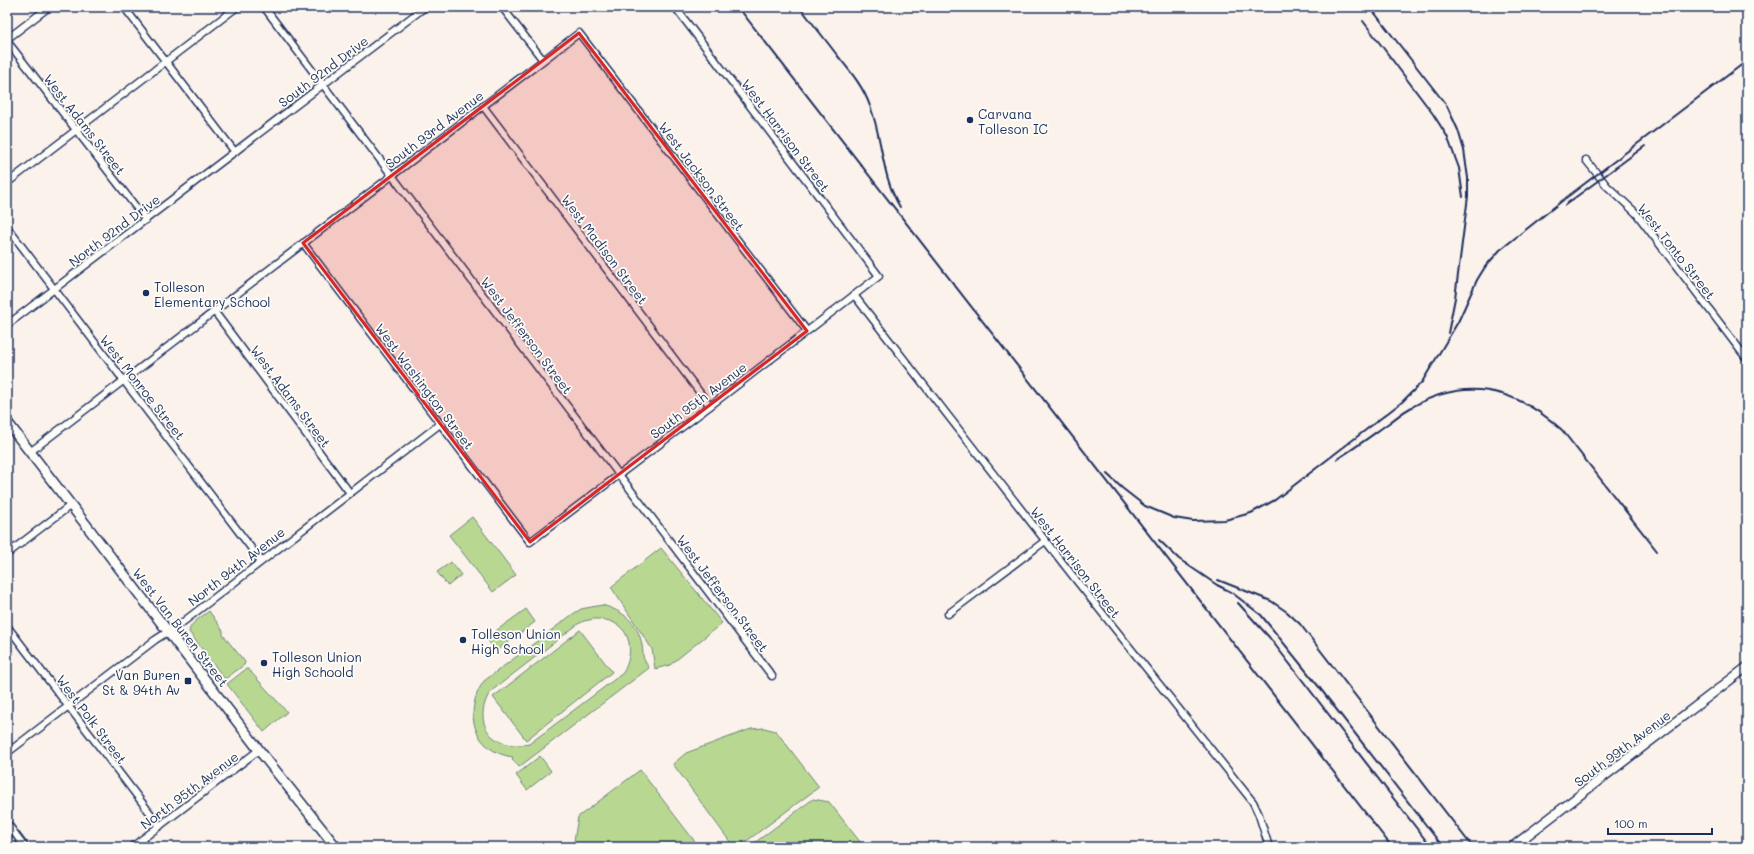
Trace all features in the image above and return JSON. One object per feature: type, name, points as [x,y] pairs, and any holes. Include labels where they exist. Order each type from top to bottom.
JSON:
[{"type":"main road","name":"West Van Buren Street","points":[[7,424],[259,750],[336,847]]},
{"type":"main road","name":"South 99th Avenue","points":[[1512,847],[1747,668]]},
{"type":"street","points":[[7,40],[49,7]]},
{"type":"street","points":[[124,7],[235,152]]},
{"type":"street","points":[[7,183],[237,7]]},
{"type":"street","name":"West Jefferson Street","points":[[264,7],[772,676]]},
{"type":"street","name":"South 92nd Drive","points":[[235,152],[425,7]]},
{"type":"street","points":[[502,7],[543,60]]},
{"type":"street","name":"West Harrison Street","points":[[675,7],[879,276]]},
{"type":"street","name":"South 93rd Avenue","points":[[30,452],[579,33]]},
{"type":"street","name":"West Jackson Street","points":[[579,33],[807,332]]},
{"type":"street","name":"West Adams Street","points":[[7,40],[146,220]]},
{"type":"street","name":"West Madison Street","points":[[483,106],[710,406]]},
{"type":"street","name":"North 92nd Drive","points":[[7,325],[235,152]]},
{"type":"street","name":"West Tonto Street","points":[[1586,160],[1606,186],[1636,213],[1747,359]]},
{"type":"street","name":"West Monroe Street","points":[[7,227],[261,561]]},
{"type":"street","name":"West Washington Street","points":[[303,243],[530,542]]},
{"type":"street","name":"South 95th Avenue","points":[[530,542],[879,276]]},
{"type":"street","name":"West Harrison Street","points":[[854,295],[1045,541],[1253,802],[1269,847]]},
{"type":"street","name":"West Adams Street","points":[[214,311],[350,493]]},
{"type":"street","name":"North 94th Avenue","points":[[7,753],[440,424]]},
{"type":"street","points":[[7,554],[71,505]]},
{"type":"street","points":[[948,614],[1045,541]]},
{"type":"street","name":"West Polk Street","points":[[7,626],[160,826]]},
{"type":"street","name":"North 95th Avenue","points":[[133,847],[259,750]]},
{"type":"street","points":[[7,823],[25,847]]},
{"type":"highlighted area","points":[[579,33],[807,331],[530,542],[303,243]]},
{"type":"green space","points":[[472,517],[516,575],[493,592],[449,535]]},
{"type":"green space","points":[[661,548],[722,623],[670,665],[655,669],[652,649],[611,587]]},
{"type":"green space","points":[[451,562],[461,575],[448,586],[437,572]]},
{"type":"green space","points":[[602,605],[610,607],[623,614],[637,630],[642,645],[644,659],[649,668],[519,767],[512,759],[513,757],[500,754],[489,747],[481,739],[476,729],[473,717],[477,693],[484,681],[581,609]],"holes":[[[596,619],[615,623],[622,628],[626,634],[630,649],[627,666],[623,673],[529,744],[516,745],[505,743],[496,739],[489,733],[484,724],[483,715],[485,704],[490,692],[578,624],[584,621]]]},
{"type":"green space","points":[[526,609],[535,622],[496,651],[486,638]]},
{"type":"green space","points":[[209,611],[223,631],[223,635],[245,662],[244,665],[225,679],[189,632],[192,625]]},
{"type":"green space","points":[[580,630],[612,672],[526,740],[493,697]]},
{"type":"green space","points":[[248,669],[287,712],[264,732],[227,684]]},
{"type":"green space","points":[[764,728],[776,731],[819,787],[740,846],[733,846],[673,764],[686,753],[751,729]]},
{"type":"green space","points":[[540,756],[551,771],[527,790],[516,775]]},
{"type":"green space","points":[[640,770],[699,847],[573,847],[578,817]]},
{"type":"green space","points":[[813,799],[829,802],[864,847],[749,847]]},
{"type":"railway","points":[[738,7],[1392,847]]},
{"type":"railway","points":[[800,7],[864,92],[878,131],[889,183],[900,207]]},
{"type":"railway","points":[[1370,7],[1447,106],[1458,130],[1464,150],[1468,178],[1468,196],[1455,298],[1448,333]]},
{"type":"railway","points":[[1363,21],[1433,114],[1447,136],[1459,168],[1463,197]]},
{"type":"railway","points":[[1107,474],[1145,506],[1174,518],[1193,521],[1225,520],[1251,513],[1275,500],[1402,402],[1422,382],[1458,322],[1477,280],[1485,267],[1500,250],[1567,197],[1744,63]]},
{"type":"railway","points":[[1565,205],[1645,146]]},
{"type":"railway","points":[[1337,459],[1406,410],[1432,397],[1452,392],[1472,390],[1491,392],[1509,397],[1527,405],[1545,416],[1562,430],[1657,551]]},
{"type":"railway","points":[[1159,540],[1179,559],[1217,585],[1231,592],[1261,615],[1443,847]]},
{"type":"railway","points":[[1218,580],[1271,601],[1287,612],[1300,624],[1471,845]]},
{"type":"railway","points":[[1238,603],[1269,637],[1431,847]]},
{"type":"place","name":"Carvana Tolleson IC","points":[[970,120]]},
{"type":"place","name":"Tolleson Elementary School","points":[[146,293]]},
{"type":"place","name":"Tolleson Union High School","points":[[463,640]]},
{"type":"place","name":"Tolleson Union High Schoold","points":[[264,663]]},
{"type":"place","name":"Van Buren St & 94th Av","points":[[188,681]]}]
